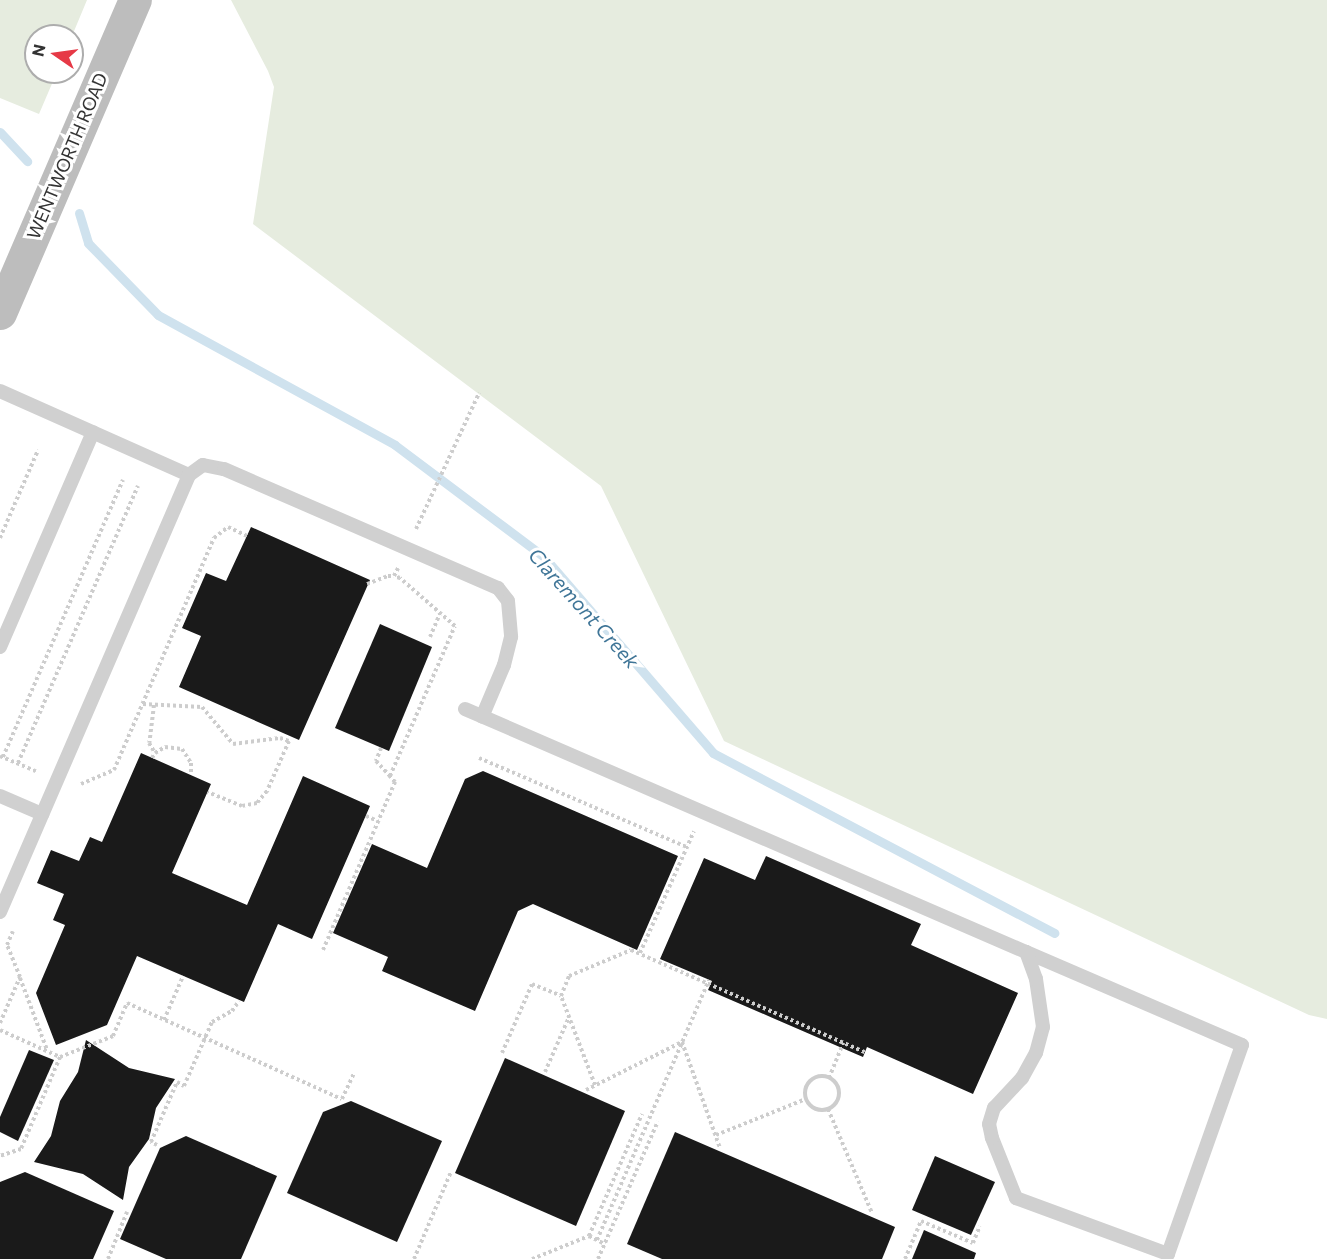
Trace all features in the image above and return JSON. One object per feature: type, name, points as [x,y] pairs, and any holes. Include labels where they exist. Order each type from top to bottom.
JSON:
[{"type":"street","name":"WENTWORTH ROAD","points":[[0,313],[135,0]]},
{"type":"lane","points":[[0,391],[189,475]]},
{"type":"lane","points":[[0,647],[93,432]]},
{"type":"lane","points":[[2,902],[189,475],[203,465],[224,469],[498,588],[508,601],[511,637],[504,665],[482,717]]},
{"type":"lane","points":[[465,710],[1242,1045],[1168,1254],[1016,1198],[992,1138],[990,1124],[994,1108],[1022,1078],[1036,1053],[1043,1026],[1036,979],[1026,952]]},
{"type":"lane","points":[[0,796],[42,814]]},
{"type":"path","points":[[420,519],[479,393]]},
{"type":"path","points":[[0,538],[38,450]]},
{"type":"path","points":[[38,772],[1,756],[123,480]]},
{"type":"path","points":[[18,764],[138,486]]},
{"type":"path","points":[[76,786],[114,770],[214,538],[228,527],[247,536]]},
{"type":"path","points":[[394,576],[401,561]]},
{"type":"path","points":[[368,584],[388,576],[400,578],[455,626],[390,776]]},
{"type":"path","points":[[430,637],[440,614]]},
{"type":"path","points":[[143,704],[202,707],[233,744],[280,738],[290,742],[267,791],[257,803],[242,806],[208,792]]},
{"type":"path","points":[[154,705],[149,743],[155,753]]},
{"type":"path","points":[[152,758],[155,753],[165,747],[182,749],[191,763],[191,775]]},
{"type":"path","points":[[323,950],[395,782],[376,761],[381,748]]},
{"type":"path","points":[[479,758],[687,847]]},
{"type":"path","points":[[366,816],[378,821]]},
{"type":"path","points":[[640,953],[695,829]]},
{"type":"path","points":[[16,924],[4,944],[20,977],[47,1051]]},
{"type":"path","points":[[595,1085],[561,996],[569,976],[632,950],[708,981],[865,1052]]},
{"type":"path","points":[[164,1020],[183,976]]},
{"type":"path","points":[[0,1023],[20,977]]},
{"type":"path","points":[[597,1240],[708,981]]},
{"type":"path","points":[[502,1053],[532,984],[561,996]]},
{"type":"path","points":[[157,1145],[151,1142],[177,1083],[184,1086],[212,1022],[232,1011],[239,1000]]},
{"type":"path","points":[[0,1030],[60,1056],[113,1036],[128,1003],[342,1099],[354,1073]]},
{"type":"path","points":[[545,1072],[569,1017]]},
{"type":"path","points":[[586,1090],[682,1042]]},
{"type":"path","points":[[682,1042],[720,1148]]},
{"type":"path","points":[[829,1078],[843,1043]]},
{"type":"path","points":[[0,1156],[21,1149],[60,1056]]},
{"type":"path","points":[[822,1076],[835,1083],[839,1093],[835,1104],[828,1109],[813,1108],[806,1099],[806,1088],[812,1079],[822,1076]]},
{"type":"path","points":[[716,1135],[806,1099]]},
{"type":"path","points":[[828,1109],[872,1213]]},
{"type":"path","points":[[532,1259],[589,1236],[642,1114]]},
{"type":"path","points":[[598,1259],[658,1121]]},
{"type":"path","points":[[414,1259],[451,1172]]},
{"type":"path","points":[[108,1259],[128,1212]]},
{"type":"path","points":[[904,1259],[921,1221],[973,1243],[980,1226]]},
{"type":"path","points":[[589,1236],[605,1244]]},
{"type":"shaded area","points":[[0,0],[87,0],[77,24],[24,24],[24,84],[52,84],[39,114],[0,98]]},
{"type":"shaded area","points":[[231,0],[1327,0],[1327,1019],[1309,1015],[724,741],[601,486],[253,224],[274,87]]},
{"type":"building","points":[[251,527],[370,580],[299,740],[179,687],[201,636],[182,628],[206,573],[226,581]]},
{"type":"building","points":[[380,624],[432,647],[389,751],[335,728]]},
{"type":"building","points":[[141,753],[211,784],[172,873],[247,905],[303,776],[370,806],[312,939],[278,924],[244,1002],[137,956],[107,1025],[56,1045],[36,993],[65,925],[53,920],[64,894],[37,883],[51,850],[79,861],[90,837],[102,842]]},
{"type":"building","points":[[483,771],[678,856],[637,950],[533,904],[518,911],[475,1011],[382,971],[388,957],[333,933],[372,844],[427,868],[465,779]]},
{"type":"building","points":[[766,856],[921,924],[911,945],[1018,993],[973,1094],[867,1047],[863,1057],[842,1048],[708,990],[712,981],[660,959],[704,858],[755,880]]},
{"type":"building","points":[[86,1040],[129,1068],[175,1079],[156,1108],[149,1139],[129,1167],[123,1200],[83,1174],[34,1162],[51,1136],[60,1101],[78,1072]]},
{"type":"building","points":[[29,1050],[54,1060],[18,1141],[0,1132],[0,1117]]},
{"type":"building","points":[[505,1058],[625,1111],[576,1226],[455,1173]]},
{"type":"building","points":[[351,1101],[442,1141],[397,1242],[287,1193],[323,1112]]},
{"type":"building","points":[[675,1132],[895,1227],[882,1259],[662,1259],[627,1244]]},
{"type":"building","points":[[186,1136],[277,1176],[241,1259],[166,1259],[120,1239],[160,1148]]},
{"type":"building","points":[[935,1156],[995,1182],[971,1235],[912,1210]]},
{"type":"building","points":[[25,1172],[114,1211],[93,1259],[0,1259],[0,1182]]},
{"type":"building","points":[[924,1230],[976,1253],[974,1259],[912,1259]]},
{"type":"waterway","name":"Claremont Creek","points":[[0,132],[27,161]]},
{"type":"waterway","name":"Claremont Creek","points":[[79,213],[88,243],[158,315],[395,445],[544,557],[713,753],[1055,933]]}]
